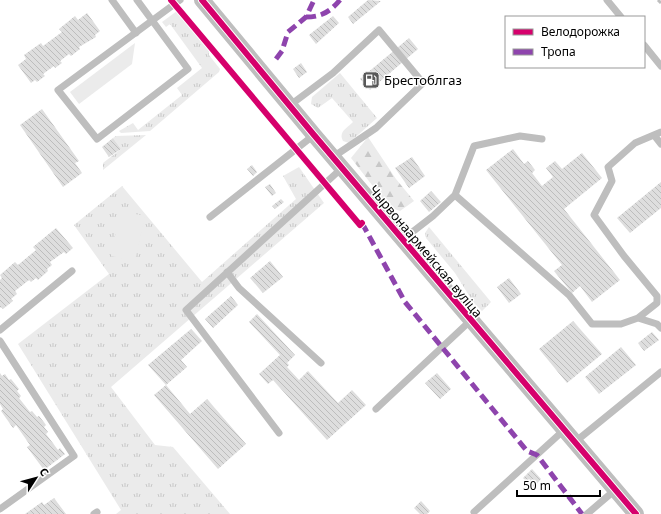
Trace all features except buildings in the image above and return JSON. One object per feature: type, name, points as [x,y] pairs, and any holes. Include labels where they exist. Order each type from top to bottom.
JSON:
[{"type":"street","name":"Чырвонаармейская вуліца","points":[[202,0],[470,321],[636,514]]},
{"type":"lane","points":[[112,0],[136,33]]},
{"type":"lane","points":[[137,0],[152,20],[188,69],[97,139],[58,90],[152,20],[180,0]]},
{"type":"lane","points":[[607,0],[620,16]]},
{"type":"lane","points":[[279,433],[186,310],[423,83],[379,30],[333,73],[289,106]]},
{"type":"lane","points":[[645,46],[661,66]]},
{"type":"lane","points":[[455,195],[569,295],[592,324],[621,324],[638,318],[657,303],[657,296],[624,256],[594,215],[612,181],[608,167],[635,143],[658,134],[661,144]]},
{"type":"lane","points":[[210,217],[314,135]]},
{"type":"lane","points":[[402,240],[433,216],[455,195],[474,146],[520,136],[542,139]]},
{"type":"lane","points":[[0,330],[72,271]]},
{"type":"lane","points":[[227,272],[239,288],[321,363]]},
{"type":"lane","points":[[638,318],[656,324],[661,328]]},
{"type":"lane","points":[[376,409],[470,321]]},
{"type":"lane","points":[[0,341],[74,456],[0,509]]},
{"type":"lane","points":[[474,512],[570,436],[661,372]]},
{"type":"lane","points":[[587,514],[616,490]]},
{"type":"green space","points":[[177,11],[209,51],[209,55],[220,69],[219,72],[150,131],[121,133],[119,131],[133,123],[138,130],[182,95],[177,88],[202,68],[170,24],[166,27],[162,22]]},
{"type":"green space","points":[[135,43],[132,64],[79,104],[70,92]]},
{"type":"green space","points":[[340,73],[377,118],[349,143],[343,141],[342,133],[353,122],[332,98],[318,108],[311,104],[312,97]]},
{"type":"green space","points":[[146,135],[103,170],[103,163],[121,149],[113,138],[116,136]]},
{"type":"green space","points":[[368,137],[396,179],[414,201],[400,211],[389,207],[351,158]]},
{"type":"green space","points":[[299,167],[324,203],[111,387],[155,445],[173,447],[230,514],[116,514],[121,510],[18,344],[109,274],[74,225],[122,186],[202,282],[296,199],[283,176]]},
{"type":"green space","points":[[120,211],[145,216],[135,261],[111,256]]},
{"type":"green space","points":[[429,227],[491,302],[482,311],[473,302],[455,273],[426,238],[425,233]]},
{"type":"railway","points":[[658,0],[661,3]]},
{"type":"marked path","points":[[276,59],[282,51],[288,32],[306,17],[314,0]]},
{"type":"marked path","points":[[306,17],[321,15],[333,8],[340,0]]},
{"type":"marked path","points":[[362,223],[405,302],[527,451],[537,455],[582,514]]},
{"type":"cycle path","points":[[171,0],[360,225],[362,223]]},
{"type":"cycle path","points":[[202,0],[314,135],[636,514]]},
{"type":"place","name":"Брестоблгаз","points":[[371,80]]}]
